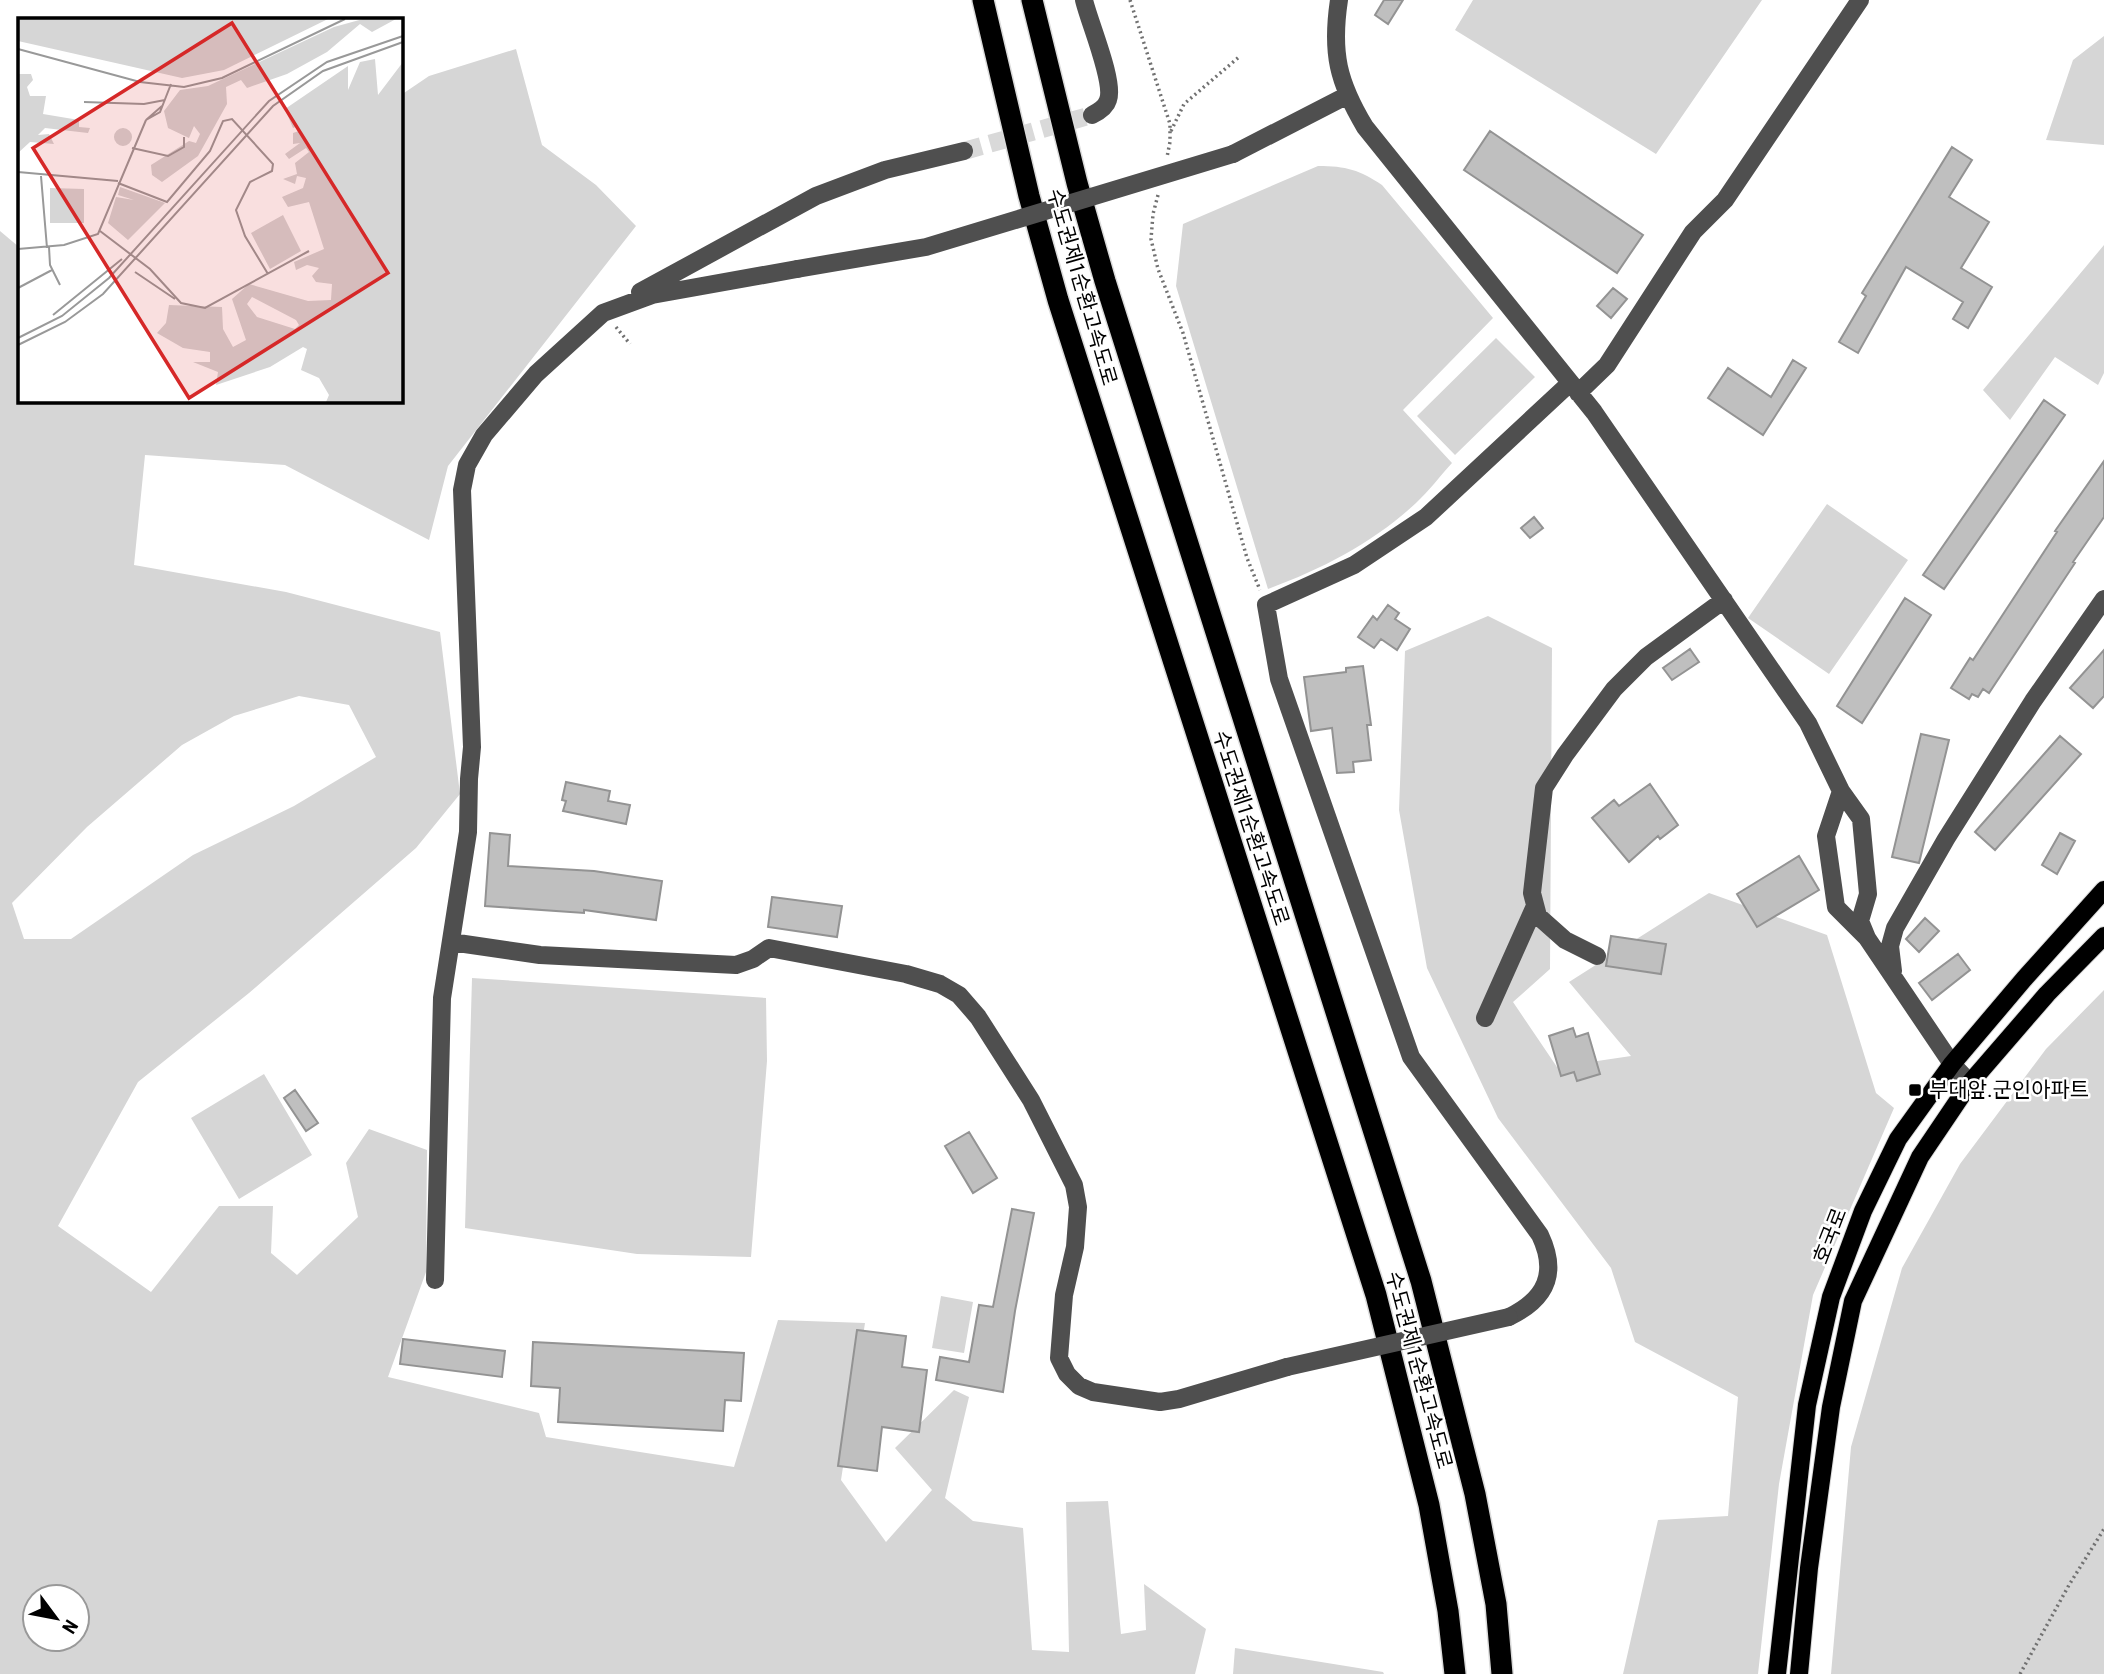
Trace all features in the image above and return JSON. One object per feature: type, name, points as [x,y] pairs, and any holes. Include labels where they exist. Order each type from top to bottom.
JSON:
[{"type":"highway","name":"수도권제1순환고속도로","points":[[983,0],[1029,196],[1058,300],[1376,1295],[1429,1505],[1448,1611],[1455,1674]]},
{"type":"highway","name":"수도권제1순환고속도로","points":[[1032,0],[1077,183],[1105,281],[1421,1281],[1475,1494],[1496,1604],[1502,1674]]},
{"type":"main road","name":"호국로","points":[[1777,1674],[1807,1405],[1831,1297],[1863,1211],[1898,1139],[1952,1064],[2104,890]]},
{"type":"main road","points":[[1798,1674],[1831,1407],[1853,1301],[1920,1157],[1970,1083],[2047,994],[2104,936]]},
{"type":"lane","points":[[1084,0],[1109,82],[1108,100],[1101,111],[1092,115]]},
{"type":"lane","points":[[1339,0],[1335,24],[1337,66],[1346,96],[1365,127],[1574,388],[1808,723],[1841,791],[1861,819],[1868,894],[1860,921],[1867,937]]},
{"type":"lane","points":[[451,942],[540,954],[736,965],[753,959],[769,948],[906,974],[940,984],[959,996],[978,1017],[1031,1100],[1074,1185],[1078,1207],[1075,1247],[1064,1294],[1059,1359],[1067,1374],[1079,1386],[1094,1392],[1160,1402],[1179,1399],[1287,1367],[1509,1317],[1523,1310],[1536,1298],[1546,1281],[1550,1265],[1548,1251],[1541,1235],[1411,1057],[1279,679],[1266,605],[1354,565],[1426,517],[1574,388],[1606,365],[1693,232],[1725,200],[1860,0]]},
{"type":"lane","points":[[603,313],[652,295],[926,247],[1234,154],[1346,96]]},
{"type":"lane","points":[[436,1280],[442,998],[468,832],[472,747],[462,490],[467,466],[484,435],[536,374],[603,313],[816,196],[885,170],[964,151]]},
{"type":"lane","points":[[1895,978],[1890,961],[1890,946],[1895,928],[1946,839],[2033,701],[2104,599]]},
{"type":"lane","points":[[1597,956],[1565,940],[1538,916],[1532,893],[1544,788],[1614,689],[1646,657],[1724,600]]},
{"type":"lane","points":[[1841,791],[1826,836],[1836,906],[1867,937],[1952,1064],[1970,1083]]},
{"type":"lane","points":[[1485,1018],[1535,906]]},
{"type":"path","points":[[1130,0],[1170,124],[1165,167]]},
{"type":"path","points":[[1170,133],[1184,104],[1239,57]]},
{"type":"path","points":[[1159,191],[1153,214],[1151,239],[1158,269],[1183,333],[1247,558],[1266,605]]},
{"type":"path","points":[[2020,1674],[2069,1585],[2104,1529]]},
{"type":"shaded area","points":[[1473,0],[1762,0],[1656,154],[1455,30]]},
{"type":"shaded area","points":[[2104,36],[2104,145],[2046,140],[2073,60]]},
{"type":"shaded area","points":[[516,49],[542,145],[596,185],[636,226],[448,466],[429,540],[285,465],[145,455],[134,565],[286,592],[440,632],[460,794],[416,848],[249,993],[138,1082],[58,1226],[151,1292],[219,1206],[273,1206],[271,1253],[297,1275],[358,1217],[346,1163],[369,1129],[427,1150],[426,1272],[388,1377],[539,1413],[546,1437],[734,1467],[778,1320],[865,1323],[841,1480],[886,1542],[932,1490],[895,1448],[954,1390],[969,1397],[945,1498],[973,1521],[1023,1528],[1032,1650],[1069,1652],[1066,1502],[1108,1501],[1121,1634],[1146,1630],[1144,1584],[1206,1629],[1195,1674],[0,1674],[0,231],[18,246],[18,402],[402,402],[402,94],[429,76]],"holes":[[[299,696],[349,705],[376,757],[294,806],[193,855],[71,939],[24,939],[12,903],[87,827],[182,745],[234,716]]]},
{"type":"shaded area","points":[[1318,166],[1352,170],[1382,185],[1493,318],[1403,410],[1452,463],[1421,498],[1365,543],[1327,564],[1268,589],[1176,286],[1183,224]]},
{"type":"shaded area","points":[[2104,245],[2104,373],[2098,385],[2055,357],[2010,420],[1983,390]]},
{"type":"shaded area","points":[[1496,338],[1535,377],[1455,455],[1417,416]]},
{"type":"shaded area","points":[[1827,504],[1908,560],[1829,674],[1748,618]]},
{"type":"shaded area","points":[[1488,616],[1552,648],[1550,969],[1513,1002],[1557,1067],[1631,1056],[1569,982],[1709,893],[1827,935],[1876,1093],[1894,1108],[1813,1295],[1779,1484],[1758,1674],[1623,1674],[1658,1520],[1728,1516],[1738,1397],[1635,1342],[1611,1268],[1498,1118],[1427,968],[1399,810],[1405,651]]},
{"type":"shaded area","points":[[472,978],[766,998],[767,1061],[751,1257],[637,1254],[465,1228]]},
{"type":"shaded area","points":[[2104,990],[2104,1674],[1831,1674],[1851,1447],[1902,1268],[1960,1164],[2046,1049]]},
{"type":"shaded area","points":[[264,1074],[312,1155],[239,1199],[191,1118]]},
{"type":"shaded area","points":[[941,1296],[973,1302],[964,1353],[932,1348]]},
{"type":"shaded area","points":[[1235,1648],[1383,1672],[1384,1674],[1233,1674]]},
{"type":"building","points":[[1384,0],[1403,0],[1388,24],[1375,15]]},
{"type":"building","points":[[1490,131],[1643,235],[1617,273],[1464,170]]},
{"type":"building","points":[[1952,147],[1972,160],[1949,197],[1989,222],[1961,268],[1992,287],[1968,328],[1953,319],[1963,302],[1906,267],[1858,353],[1839,342],[1866,296],[1862,293]]},
{"type":"building","points":[[1613,288],[1627,299],[1611,318],[1597,306]]},
{"type":"building","points":[[1793,360],[1806,368],[1763,435],[1708,398],[1728,368],[1771,397]]},
{"type":"building","points":[[2044,400],[2065,415],[1944,589],[1923,575]]},
{"type":"building","points":[[2104,461],[2104,517],[1989,693],[1983,689],[1978,697],[1972,694],[1969,699],[1951,688],[1970,658],[1973,660],[2057,532],[2055,531]]},
{"type":"building","points":[[1534,517],[1543,528],[1530,538],[1521,528]]},
{"type":"building","points":[[1905,598],[1931,615],[1862,723],[1837,706]]},
{"type":"building","points":[[1388,605],[1399,613],[1395,619],[1410,629],[1397,650],[1381,639],[1374,648],[1358,637],[1373,616],[1377,620]]},
{"type":"building","points":[[1690,649],[1699,662],[1672,680],[1663,668]]},
{"type":"building","points":[[2104,650],[2104,696],[2093,708],[2070,688]]},
{"type":"building","points":[[1363,666],[1371,725],[1367,725],[1371,760],[1353,762],[1354,772],[1337,773],[1332,728],[1311,731],[1304,677],[1346,672],[1346,668]]},
{"type":"building","points":[[1921,734],[1949,740],[1919,863],[1892,857]]},
{"type":"building","points":[[2060,736],[2081,754],[1995,850],[1975,832]]},
{"type":"building","points":[[566,782],[610,791],[608,801],[630,805],[626,824],[563,811],[566,801],[562,800]]},
{"type":"building","points":[[1650,784],[1678,825],[1660,839],[1658,836],[1629,862],[1592,818],[1614,800],[1619,806]]},
{"type":"building","points":[[490,833],[510,835],[508,866],[594,871],[662,881],[656,920],[584,910],[584,913],[485,906]]},
{"type":"building","points":[[2060,833],[2075,841],[2057,874],[2042,865]]},
{"type":"building","points":[[1799,856],[1819,890],[1757,927],[1737,894]]},
{"type":"building","points":[[772,897],[842,906],[837,937],[768,927]]},
{"type":"building","points":[[1925,918],[1939,931],[1919,952],[1906,939]]},
{"type":"building","points":[[1611,936],[1666,944],[1661,974],[1606,966]]},
{"type":"building","points":[[1958,954],[1970,970],[1932,1000],[1919,983]]},
{"type":"building","points":[[1573,1028],[1576,1037],[1588,1033],[1600,1074],[1577,1081],[1574,1072],[1561,1076],[1549,1036]]},
{"type":"building","points":[[295,1090],[318,1123],[306,1131],[284,1098]]},
{"type":"building","points":[[969,1132],[997,1178],[973,1193],[945,1146]]},
{"type":"building","points":[[1012,1209],[1034,1213],[1003,1392],[936,1380],[940,1357],[969,1362],[979,1305],[993,1307]]},
{"type":"building","points":[[857,1330],[906,1336],[902,1367],[927,1370],[919,1432],[882,1427],[877,1471],[838,1466]]},
{"type":"building","points":[[403,1339],[505,1351],[502,1377],[400,1364]]},
{"type":"building","points":[[533,1342],[744,1353],[741,1401],[725,1400],[723,1431],[558,1422],[560,1388],[531,1386]]},
{"type":"tunnel","points":[[964,151],[1092,115]]},
{"type":"place","name":"부대앞.군인아파트","points":[[1915,1090]]}]
